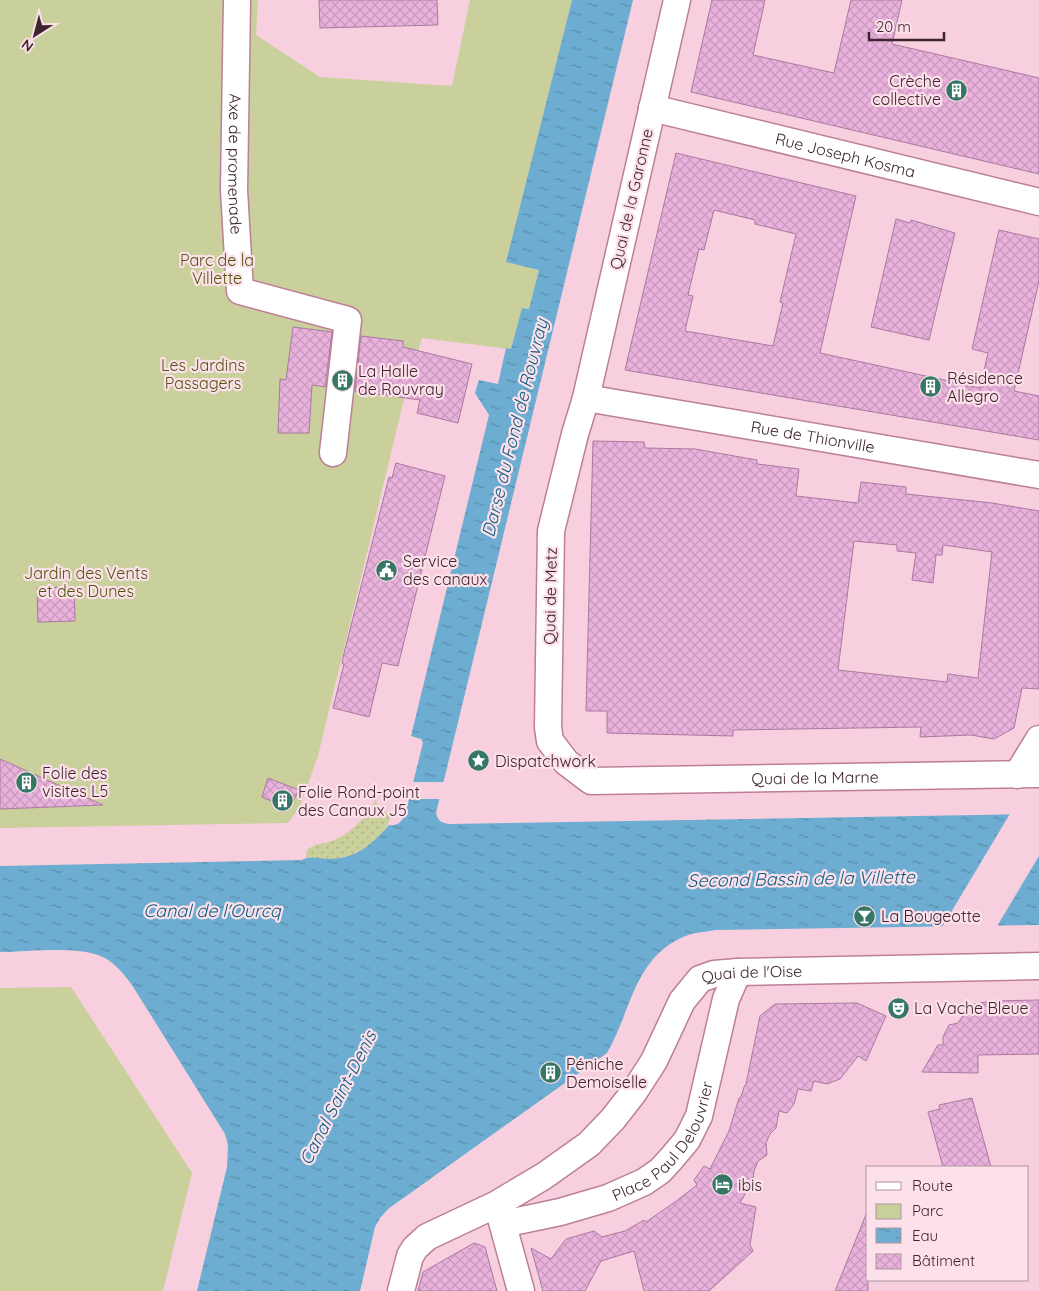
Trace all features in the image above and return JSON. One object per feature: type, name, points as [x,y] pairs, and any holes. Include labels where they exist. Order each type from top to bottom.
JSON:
[{"type":"street","name":"Axe de promenade","points":[[237,0],[234,190],[240,291],[348,320],[333,453]]},
{"type":"street","name":"Quai de la Garonne","points":[[586,398],[677,0]]},
{"type":"street","name":"Rue Joseph Kosma","points":[[652,108],[1039,202]]},
{"type":"street","name":"Rue de Thionville","points":[[586,398],[1039,475]]},
{"type":"street","name":"Quai de Metz","points":[[586,398],[574,434],[551,531],[548,727],[550,741],[566,762],[591,781]]},
{"type":"street","points":[[1028,775],[1039,738]]},
{"type":"street","name":"Quai de la Marne","points":[[591,781],[1028,775]]},
{"type":"street","name":"Quai de l'Oise","points":[[401,1291],[410,1256],[415,1248],[427,1237],[500,1214],[544,1176],[589,1144],[613,1119],[634,1092],[654,1061],[682,1001],[700,979],[714,974],[738,972],[1039,966]]},
{"type":"street","name":"Place Paul Delouvrier","points":[[500,1214],[560,1212],[608,1198],[644,1182],[660,1171],[688,1140],[699,1116],[726,999],[738,972]]},
{"type":"street","points":[[500,1214],[521,1291]]},
{"type":"green space","name":"Parc de la Villette","points":[[0,0],[258,0],[256,35],[320,77],[452,86],[470,0],[572,0],[506,262],[539,270],[529,310],[522,309],[511,349],[422,338],[404,399],[318,756],[300,806],[288,823],[0,828]]},
{"type":"green space","points":[[376,799],[377,805],[391,816],[382,833],[368,846],[359,852],[340,858],[306,857],[307,850],[310,848],[337,839],[357,825]]},
{"type":"green space","points":[[71,987],[192,1173],[163,1291],[0,1291],[0,988]]},
{"type":"water","points":[[572,0],[633,0],[436,813],[439,820],[449,824],[1039,814],[1039,925],[715,930],[688,935],[670,944],[656,956],[645,970],[607,1053],[388,1209],[375,1227],[360,1291],[197,1291],[227,1167],[228,1145],[225,1134],[132,985],[113,964],[103,957],[87,952],[49,950],[0,952],[0,866],[302,860],[312,857],[339,858],[363,849],[389,825],[400,822],[405,815],[423,743],[421,739],[411,736],[489,415],[475,393],[479,380],[498,384],[506,348],[511,349],[522,308],[529,309],[539,270],[506,262]]},
{"type":"pier","points":[[411,782],[446,782],[442,799],[407,799]]},
{"type":"pier","points":[[1011,812],[1039,812],[1039,856],[996,928],[941,929]]},
{"type":"building","points":[[319,0],[437,0],[438,25],[320,28]]},
{"type":"building","points":[[712,0],[765,0],[753,55],[834,73],[851,0],[902,0],[892,44],[1039,78],[1039,174],[691,92]]},
{"type":"building","points":[[676,153],[856,196],[820,353],[958,383],[963,386],[980,388],[988,353],[972,349],[999,230],[1039,239],[1039,281],[1014,391],[1039,396],[1039,440],[625,370]],"holes":[[[714,210],[755,220],[755,224],[796,234],[780,302],[783,303],[773,346],[685,331],[693,296],[688,295],[699,249],[704,250]]]},
{"type":"building","points":[[896,219],[910,223],[911,220],[955,233],[929,340],[871,327]]},
{"type":"building","points":[[293,327],[332,332],[325,387],[312,385],[309,433],[278,433],[280,379],[286,380]]},
{"type":"building","points":[[361,336],[403,341],[403,347],[472,364],[458,423],[417,413],[420,400],[355,391]]},
{"type":"building","points":[[593,441],[644,442],[645,448],[695,449],[757,460],[757,464],[799,469],[796,496],[858,503],[861,482],[906,487],[906,494],[992,503],[1039,511],[1039,689],[1022,688],[1014,728],[994,739],[971,735],[920,737],[921,727],[733,730],[733,736],[607,733],[607,711],[586,711]],"holes":[[[854,541],[897,545],[897,551],[916,553],[912,580],[933,583],[936,555],[942,555],[943,545],[992,552],[978,678],[948,674],[947,682],[838,670]]]},
{"type":"building","name":"Service des canaux","points":[[396,463],[445,476],[398,666],[382,663],[369,717],[333,708],[344,664],[342,663],[344,653],[389,477],[392,478]]},
{"type":"building","points":[[74,587],[75,621],[38,622],[37,588]]},
{"type":"building","name":"Folie des visites L5","points":[[0,759],[103,805],[0,809]]},
{"type":"building","name":"Folie Rond-point des Canaux J5","points":[[268,778],[299,790],[289,809],[262,797]]},
{"type":"building","points":[[1039,1000],[1039,1054],[978,1055],[978,1073],[922,1072],[938,1045],[943,1045],[943,1037],[949,1025],[958,1023],[970,1005],[992,1001]]},
{"type":"building","points":[[857,1003],[886,1016],[866,1061],[858,1056],[840,1079],[827,1084],[814,1081],[811,1091],[798,1089],[794,1104],[787,1113],[779,1111],[776,1128],[770,1134],[766,1143],[767,1155],[758,1161],[753,1180],[740,1203],[756,1207],[750,1245],[753,1251],[709,1291],[644,1291],[634,1251],[601,1261],[585,1291],[543,1291],[531,1248],[551,1259],[566,1239],[594,1231],[602,1237],[625,1231],[644,1220],[646,1222],[697,1185],[694,1180],[704,1166],[710,1169],[729,1131],[739,1098],[746,1084],[760,1016],[775,1004]]},
{"type":"building","points":[[972,1098],[991,1166],[943,1166],[928,1112],[940,1109],[939,1105]]},
{"type":"building","points":[[866,1214],[866,1281],[868,1281],[868,1291],[835,1291]]},
{"type":"building","points":[[474,1243],[485,1247],[497,1291],[418,1291],[423,1272]]},
{"type":"place","name":"Crèche collective","points":[[957,90]]},
{"type":"place","name":"La Halle de Rouvray","points":[[342,380]]},
{"type":"place","name":"Résidence Allegro","points":[[931,387]]},
{"type":"place","name":"Service des canaux","points":[[387,570]]},
{"type":"place","name":"Dispatchwork","points":[[479,761]]},
{"type":"place","name":"Folie des visites L5","points":[[26,782]]},
{"type":"place","name":"Folie Rond-point des Canaux J5","points":[[282,801]]},
{"type":"place","name":"La Bougeotte","points":[[865,916]]},
{"type":"place","name":"La Vache Bleue","points":[[898,1008]]},
{"type":"place","name":"Péniche Demoiselle","points":[[550,1073]]},
{"type":"place","name":"ibis","points":[[722,1185]]},
{"type":"park label","name":"Les Jardins Passagers","points":[[203,374]]},
{"type":"park label","name":"Jardin des Vents et des Dunes","points":[[86,582]]},
{"type":"water label","name":"Darse du Fond de Rouvray","points":[[515,428]]},
{"type":"water label","name":"Second Bassin de la Villette","points":[[801,879]]},
{"type":"water label","name":"Canal de l'Ourcq","points":[[212,911]]},
{"type":"water label","name":"Canal Saint-Denis","points":[[338,1098]]}]
